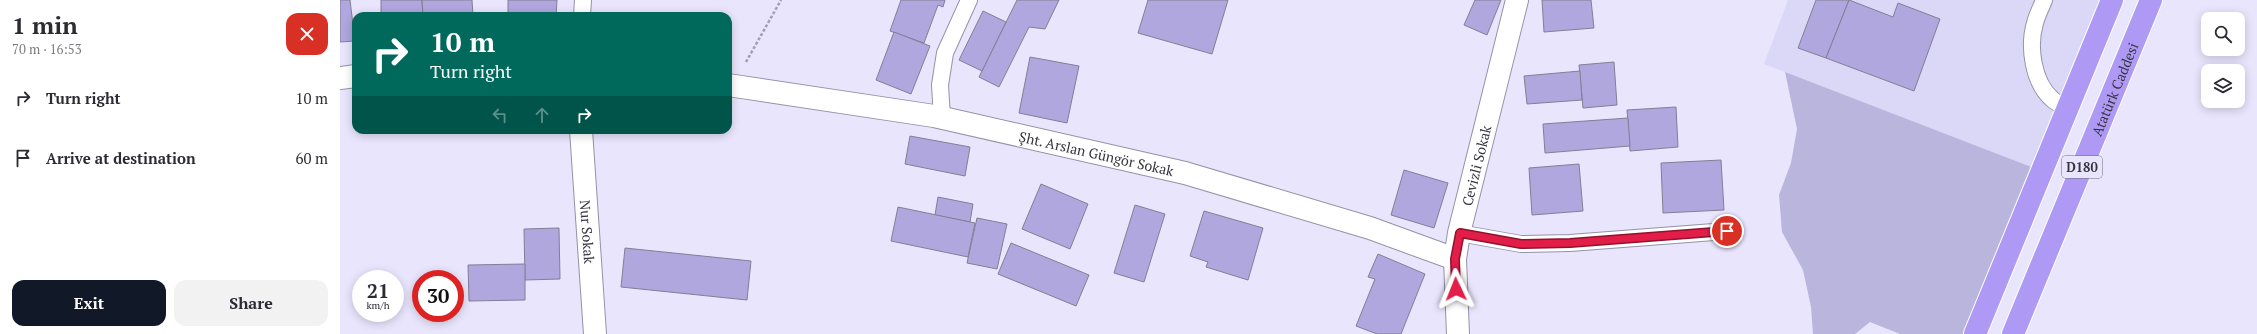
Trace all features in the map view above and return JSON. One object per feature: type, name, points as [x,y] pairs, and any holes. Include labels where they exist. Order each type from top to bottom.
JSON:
[{"type":"highway","name":"D180","points":[[1975,334],[2112,0]]},
{"type":"highway","name":"Atatürk Caddesi","points":[[2013,334],[2151,0]]},
{"type":"street","name":"Cevizli Sokak","points":[[1458,334],[1455,259],[1517,0]]},
{"type":"street","points":[[340,78],[352,76]]},
{"type":"street","name":"Şht. Arslan Güngör Sokak","points":[[732,85],[942,118],[1185,174],[1370,228],[1455,259]]},
{"type":"street","name":"Nur Sokak","points":[[581,134],[595,334]]},
{"type":"lane","points":[[582,12],[583,0]]},
{"type":"lane","points":[[942,118],[940,86],[945,53],[969,0]]},
{"type":"lane","points":[[2044,0],[2034,24],[2032,46],[2034,67],[2042,87],[2052,99],[2068,109]]},
{"type":"lane","points":[[1460,233],[1521,244],[1570,243],[1727,231]]},
{"type":"path","points":[[732,83],[780,0]]},
{"type":"shaded area","points":[[1788,0],[2112,0],[2042,171],[1764,64]]},
{"type":"shaded area","points":[[1785,72],[2042,171],[1975,334],[1900,334],[1870,322],[1855,334],[1813,334],[1811,307],[1803,270],[1782,232],[1779,195],[1791,163],[1797,129]]},
{"type":"building","points":[[340,0],[350,0],[352,16],[352,41],[340,42]]},
{"type":"building","points":[[381,0],[422,0],[423,12],[381,12]]},
{"type":"building","points":[[422,0],[472,0],[473,12],[423,12]]},
{"type":"building","points":[[508,0],[557,0],[556,12],[508,12]]},
{"type":"building","points":[[901,0],[945,0],[943,7],[938,5],[924,43],[890,31]]},
{"type":"building","points":[[1017,0],[1059,0],[1045,29],[1029,27],[999,87],[979,77]]},
{"type":"building","points":[[1148,0],[1228,0],[1212,54],[1138,33]]},
{"type":"building","points":[[1475,0],[1501,0],[1487,35],[1464,25]]},
{"type":"building","points":[[1542,0],[1591,0],[1594,28],[1544,32]]},
{"type":"building","points":[[1816,0],[1849,0],[1826,58],[1798,48]]},
{"type":"building","points":[[1849,0],[1893,17],[1898,3],[1940,19],[1914,91],[1826,58]]},
{"type":"building","points":[[983,11],[1006,22],[982,71],[959,60]]},
{"type":"building","points":[[894,32],[930,46],[911,94],[876,80]]},
{"type":"building","points":[[1030,57],[1079,66],[1067,123],[1019,113]]},
{"type":"building","points":[[1614,62],[1617,105],[1583,108],[1579,65]]},
{"type":"building","points":[[1580,71],[1582,100],[1527,104],[1524,76]]},
{"type":"building","points":[[1676,107],[1678,147],[1630,151],[1627,110]]},
{"type":"building","points":[[1628,118],[1630,146],[1545,153],[1543,124]]},
{"type":"building","points":[[910,136],[970,147],[965,176],[905,164]]},
{"type":"building","points":[[1721,160],[1724,210],[1663,213],[1661,163]]},
{"type":"building","points":[[1579,164],[1583,211],[1532,215],[1529,168]]},
{"type":"building","points":[[1404,170],[1448,183],[1434,228],[1391,215]]},
{"type":"building","points":[[1041,184],[1088,204],[1070,249],[1022,229]]},
{"type":"building","points":[[938,197],[973,204],[970,222],[935,215]]},
{"type":"building","points":[[1135,205],[1165,214],[1144,282],[1114,273]]},
{"type":"building","points":[[898,207],[975,223],[968,257],[891,241]]},
{"type":"building","points":[[1204,211],[1263,228],[1248,280],[1206,267],[1208,262],[1190,256]]},
{"type":"building","points":[[977,218],[1007,224],[997,269],[967,263]]},
{"type":"building","points":[[559,228],[560,279],[525,280],[524,229]]},
{"type":"building","points":[[1011,243],[1089,275],[1076,306],[998,274]]},
{"type":"building","points":[[625,248],[751,261],[747,300],[621,287]]},
{"type":"building","points":[[1378,254],[1425,274],[1401,334],[1377,334],[1356,326],[1375,279],[1368,277]]},
{"type":"building","points":[[525,264],[525,300],[469,301],[468,265]]},
{"type":"route","points":[[1456,289],[1455,259],[1460,233],[1521,244],[1635,239],[1727,231]]}]
